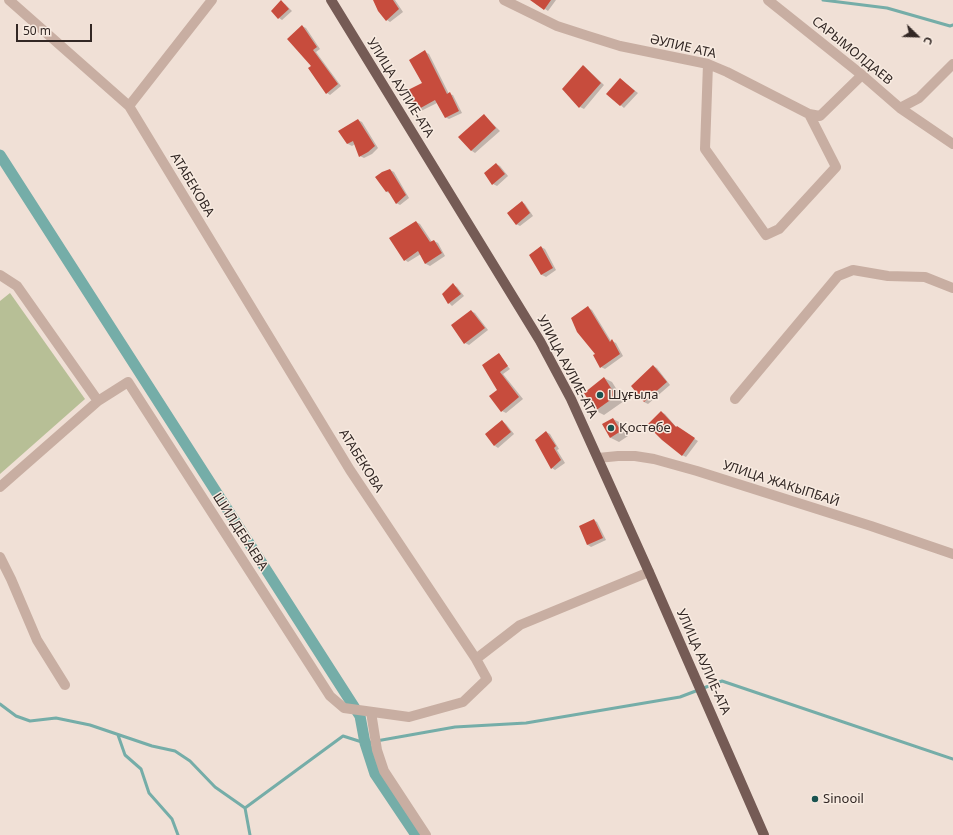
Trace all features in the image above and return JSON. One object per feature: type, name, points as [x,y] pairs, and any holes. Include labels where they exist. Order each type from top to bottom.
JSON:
[{"type":"main road","name":"УЛИЦА АУЛИЕ-АТА","points":[[331,0],[540,341],[571,399],[649,572],[764,835]]},
{"type":"street","name":"АТАБЕКОВА","points":[[9,0],[129,106],[350,470],[476,659]]},
{"type":"street","points":[[129,106],[212,0]]},
{"type":"street","name":"ӘУЛИЕ АТА","points":[[504,0],[557,26],[588,36],[620,46],[708,64],[727,72],[809,114]]},
{"type":"street","name":"САРЫМОЛДАЕВ","points":[[768,0],[862,75],[900,108],[953,144]]},
{"type":"street","points":[[708,64],[705,150],[766,235],[780,229],[836,167],[809,114]]},
{"type":"street","points":[[900,108],[919,98],[953,64]]},
{"type":"street","points":[[809,114],[820,116],[862,75]]},
{"type":"street","points":[[735,399],[838,276],[853,270],[888,276],[925,277],[953,288]]},
{"type":"street","points":[[0,275],[17,286],[98,401],[0,487]]},
{"type":"street","name":"ШИЛДЕБАЕВА","points":[[98,401],[128,382],[330,696],[344,708],[409,717],[464,702],[487,679],[476,659]]},
{"type":"street","name":"УЛИЦА ЖАКЫПБАЙ","points":[[598,458],[635,456],[654,459],[697,471],[953,553]]},
{"type":"street","points":[[0,558],[11,579],[37,640],[65,685]]},
{"type":"street","points":[[476,659],[520,625],[649,572]]},
{"type":"street","points":[[371,712],[377,750],[384,770],[426,835]]},
{"type":"green space","points":[[10,293],[85,399],[0,474],[0,301]]},
{"type":"building","points":[[281,0],[289,9],[278,19],[271,11]]},
{"type":"building","points":[[373,0],[393,0],[399,9],[386,21],[378,11]]},
{"type":"building","points":[[530,0],[551,0],[544,10]]},
{"type":"building","points":[[302,25],[317,47],[313,50],[338,84],[326,94],[308,68],[311,66],[287,39]]},
{"type":"building","points":[[425,50],[447,94],[450,92],[459,111],[445,118],[435,100],[417,110],[406,91],[422,83],[409,60]]},
{"type":"building","points":[[583,65],[601,83],[579,108],[562,89]]},
{"type":"building","points":[[620,78],[635,91],[620,106],[606,94]]},
{"type":"building","points":[[484,114],[496,128],[471,151],[458,137]]},
{"type":"building","points":[[358,119],[375,146],[359,157],[353,141],[347,144],[338,131]]},
{"type":"building","points":[[496,163],[505,174],[492,185],[484,173]]},
{"type":"building","points":[[390,169],[406,195],[396,204],[388,191],[386,192],[375,177]]},
{"type":"building","points":[[522,201],[530,213],[516,225],[507,213]]},
{"type":"building","points":[[416,221],[430,242],[434,240],[442,253],[425,264],[418,251],[404,261],[389,238]]},
{"type":"building","points":[[541,246],[553,268],[541,275],[529,255]]},
{"type":"building","points":[[453,283],[461,294],[448,304],[442,294]]},
{"type":"building","points":[[588,306],[610,342],[612,339],[620,354],[600,368],[593,355],[595,354],[577,332],[571,318]]},
{"type":"building","points":[[471,310],[485,328],[464,344],[451,325]]},
{"type":"building","points":[[499,353],[508,366],[500,372],[519,397],[501,412],[489,396],[497,390],[482,365]]},
{"type":"building","points":[[653,365],[667,382],[644,402],[631,386]]},
{"type":"building","name":"Шұғыла","points":[[604,377],[616,396],[595,411],[584,393]]},
{"type":"building","points":[[661,411],[676,427],[677,426],[695,438],[682,456],[662,440],[647,425]]},
{"type":"building","name":"Қостөбе","points":[[613,418],[621,431],[610,438],[602,424]]},
{"type":"building","points":[[502,420],[511,432],[494,446],[485,434]]},
{"type":"building","points":[[546,431],[556,446],[554,448],[561,460],[551,469],[535,440]]},
{"type":"building","points":[[594,519],[603,538],[587,545],[579,526]]},
{"type":"waterway","points":[[823,0],[887,8],[950,26],[953,25]]},
{"type":"waterway","points":[[0,155],[360,716],[365,743],[375,774],[416,835]]},
{"type":"waterway","points":[[245,808],[343,736],[365,743],[455,727],[526,723],[680,697],[722,681],[953,759]]},
{"type":"waterway","points":[[0,704],[16,716],[30,721],[56,718],[90,725],[152,746],[175,751],[190,761],[215,787],[245,808],[250,835]]},
{"type":"waterway","points":[[118,735],[125,755],[141,769],[149,793],[172,819],[178,835]]},
{"type":"place","name":"Шұғыла","points":[[600,395]]},
{"type":"place","name":"Қостөбе","points":[[611,428]]},
{"type":"place","name":"Sinooil","points":[[815,799]]}]
